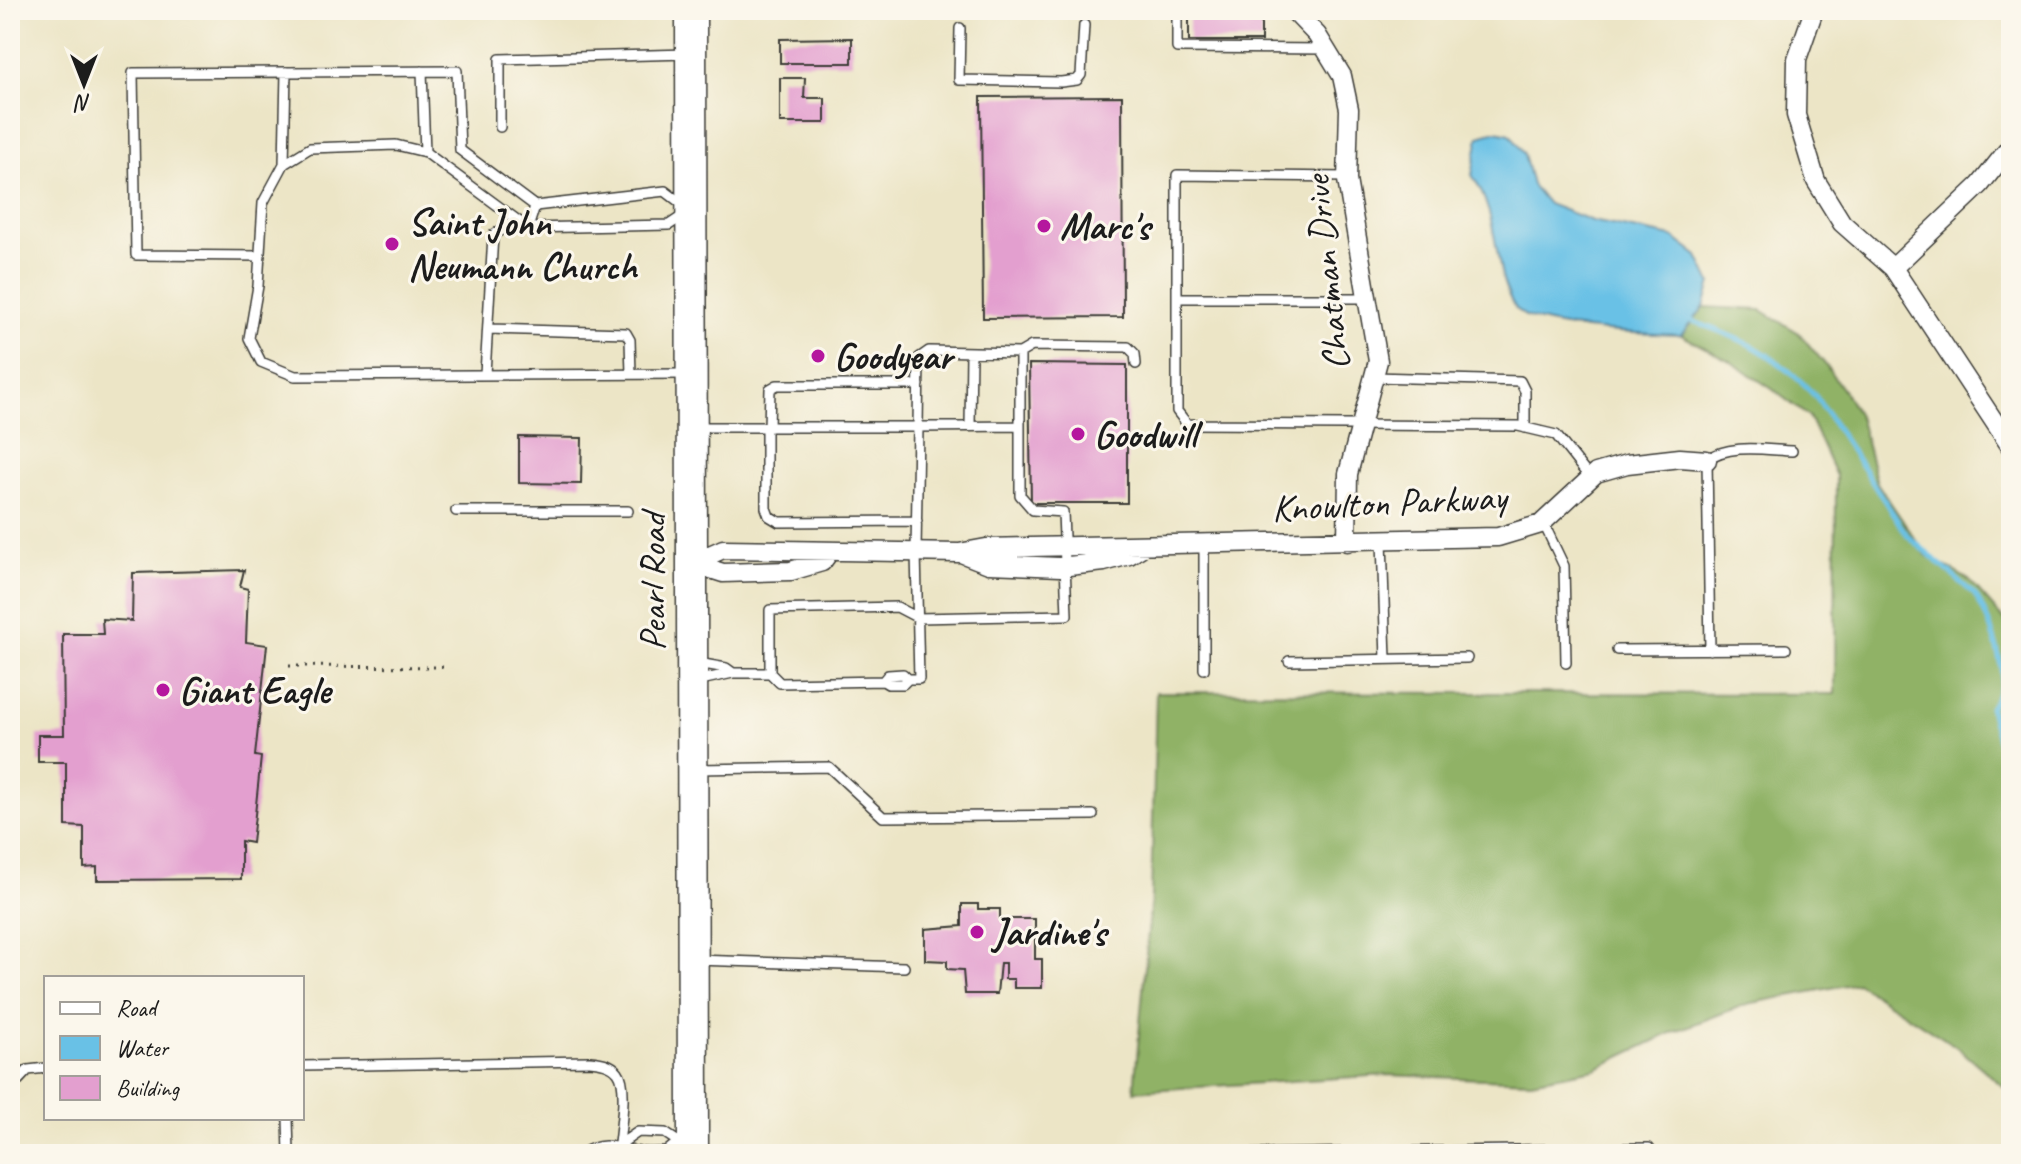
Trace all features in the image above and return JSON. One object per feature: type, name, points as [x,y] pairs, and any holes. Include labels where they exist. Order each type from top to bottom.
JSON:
[{"type":"main road","name":"Pearl Road","points":[[688,1146],[692,960],[691,10]]},
{"type":"street","name":"Chatman Drive","points":[[1293,10],[1317,35],[1342,76],[1349,109],[1347,177],[1378,361],[1348,474],[1347,542]]},
{"type":"street","points":[[1814,10],[1797,59],[1796,115],[1816,181],[1842,223],[1893,268],[2011,447]]},
{"type":"street","points":[[1893,268],[1980,185],[2011,146]]},
{"type":"street","name":"Knowlton Parkway","points":[[692,563],[723,573],[791,571],[822,562],[830,551],[959,553],[986,548],[1498,537],[1543,522],[1596,473],[1627,464],[1680,458],[1707,460]]},
{"type":"street","name":"Knowlton Parkway","points":[[959,553],[989,564],[1066,567],[1129,555],[1148,544]]},
{"type":"lane","points":[[1177,10],[1177,48],[1326,49]]},
{"type":"lane","points":[[960,28],[959,80],[1061,82],[1077,80],[1081,75],[1084,25]]},
{"type":"lane","points":[[500,127],[500,59],[691,54]]},
{"type":"lane","points":[[422,71],[425,152]]},
{"type":"lane","points":[[260,256],[136,255],[133,73],[457,71],[460,150],[535,206],[665,191],[691,211],[669,225],[528,228],[425,152],[396,145],[310,148],[284,164]]},
{"type":"lane","points":[[286,72],[284,164],[263,203],[258,286],[249,338],[261,362],[295,376],[691,374]]},
{"type":"lane","points":[[1347,177],[1177,175],[1177,411],[1187,424],[1525,428],[1556,435],[1590,478]]},
{"type":"lane","points":[[528,228],[535,206]]},
{"type":"lane","points":[[485,374],[493,235],[517,220]]},
{"type":"lane","points":[[1177,298],[1368,298]]},
{"type":"lane","points":[[489,329],[626,333],[630,340],[631,374]]},
{"type":"lane","points":[[1020,353],[1020,495],[1033,510],[1063,512],[1067,615],[918,618],[897,607],[770,610],[770,673],[780,683],[883,681],[888,675],[903,674],[914,679],[918,618],[919,358],[929,351],[1020,353],[1032,346],[1128,347],[1135,354],[1136,364]]},
{"type":"lane","points":[[970,426],[971,352]]},
{"type":"lane","points":[[1374,377],[1520,381],[1525,391],[1525,428]]},
{"type":"lane","points":[[917,521],[779,522],[773,520],[766,508],[770,389],[777,385],[919,385]]},
{"type":"lane","points":[[692,427],[1019,426]]},
{"type":"lane","points":[[1710,650],[1707,460],[1717,452],[1728,450],[1792,451]]},
{"type":"lane","points":[[456,511],[628,511]]},
{"type":"lane","points":[[1543,522],[1564,566],[1566,663]]},
{"type":"lane","points":[[1382,541],[1386,659]]},
{"type":"lane","points":[[1204,544],[1204,669]]},
{"type":"lane","points":[[1617,650],[1786,649]]},
{"type":"lane","points":[[1289,661],[1467,658]]},
{"type":"lane","points":[[692,672],[726,668],[733,673]]},
{"type":"lane","points":[[692,672],[770,673]]},
{"type":"lane","points":[[691,769],[829,767],[883,817],[1093,815]]},
{"type":"lane","points":[[692,960],[904,967]]},
{"type":"lane","points":[[304,1066],[605,1063],[618,1072],[623,1086],[618,1150]]},
{"type":"lane","points":[[10,1089],[28,1070],[44,1068]]},
{"type":"lane","points":[[288,1120],[289,1154]]},
{"type":"lane","points":[[618,1150],[638,1132],[665,1133],[688,1146]]},
{"type":"lane","points":[[582,1154],[596,1147],[666,1152],[688,1146]]},
{"type":"lane","points":[[1242,1154],[1649,1148],[1653,1154]]},
{"type":"path","points":[[289,666],[443,667]]},
{"type":"green space","points":[[1704,307],[1761,310],[1799,333],[1847,396],[1860,420],[1877,483],[1926,555],[1969,580],[2011,628],[2011,1093],[1957,1047],[1857,983],[1747,1004],[1673,1032],[1595,1069],[1531,1081],[1387,1075],[1134,1091],[1151,899],[1156,692],[1835,694],[1836,476],[1809,417],[1728,360],[1681,335]]},
{"type":"water","points":[[1496,131],[1510,134],[1524,154],[1532,185],[1548,204],[1592,221],[1673,237],[1698,256],[1711,283],[1704,307],[1681,335],[1569,327],[1546,323],[1517,310],[1503,280],[1489,211],[1472,175],[1479,136]]},
{"type":"building","points":[[1189,10],[1261,10],[1261,41],[1189,41]]},
{"type":"building","points":[[852,38],[852,63],[780,63],[780,39]]},
{"type":"building","points":[[780,78],[805,78],[804,98],[825,98],[825,123],[780,123]]},
{"type":"building","points":[[1122,96],[1123,317],[983,318],[981,97]]},
{"type":"building","name":"Goodwill","points":[[1029,364],[1127,365],[1127,503],[1031,503]]},
{"type":"building","points":[[519,437],[582,438],[581,484],[519,483]]},
{"type":"building","name":"Giant Eagle","points":[[244,570],[240,587],[248,589],[246,642],[267,645],[255,756],[261,757],[252,843],[241,841],[241,879],[97,880],[97,867],[84,868],[84,827],[66,826],[66,762],[38,762],[38,735],[64,735],[63,634],[103,634],[102,619],[132,621],[133,573]]},
{"type":"building","points":[[962,904],[978,904],[978,909],[1000,909],[1000,919],[1035,919],[1035,959],[1042,959],[1042,988],[1014,988],[1014,979],[1005,979],[1005,963],[1000,963],[997,994],[965,994],[963,970],[947,969],[947,961],[925,960],[925,929],[962,926]]},
{"type":"waterway","points":[[1692,321],[1759,350],[1802,382],[1816,397],[1907,535],[1975,595],[1990,626],[2001,665],[2001,686],[1990,708],[1999,743],[2005,795],[2011,809]]},
{"type":"place","name":"Marc's","points":[[1044,226]]},
{"type":"place","name":"Saint John Neumann Church","points":[[392,244]]},
{"type":"place","name":"Goodyear","points":[[818,356]]},
{"type":"place","name":"Goodwill","points":[[1078,434]]},
{"type":"place","name":"Giant Eagle","points":[[163,690]]},
{"type":"place","name":"Jardine's","points":[[977,932]]}]
